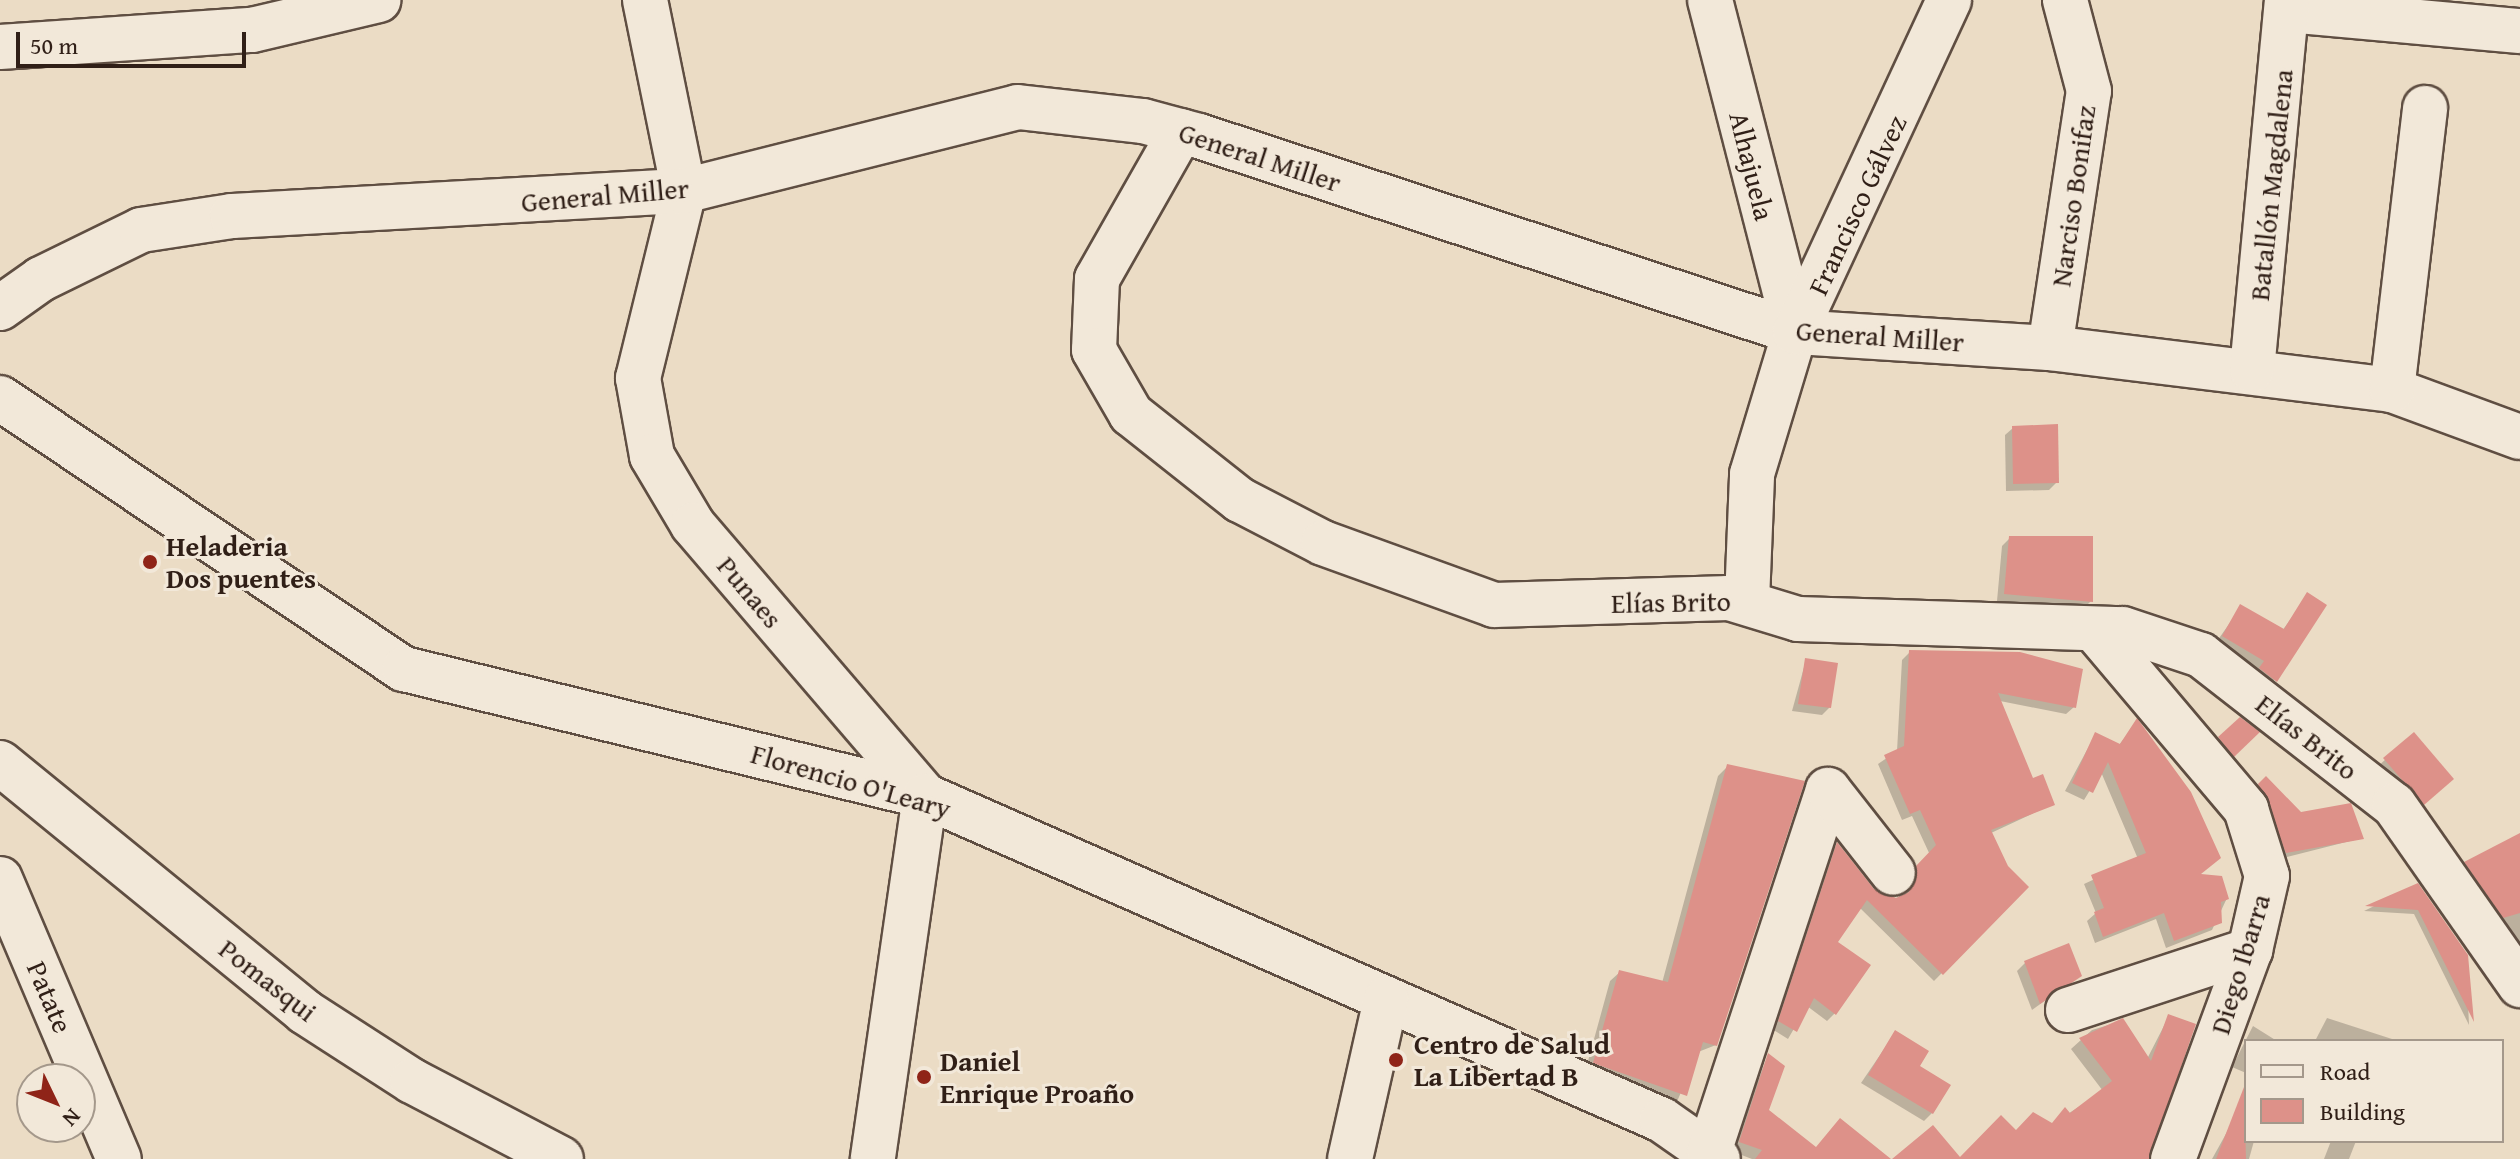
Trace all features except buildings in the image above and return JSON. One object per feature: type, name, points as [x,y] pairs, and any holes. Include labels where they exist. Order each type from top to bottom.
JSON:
[{"type":"street","points":[[0,47],[220,16],[379,0]]},
{"type":"street","name":"Punaes","points":[[645,0],[684,191],[638,378],[652,456],[693,525],[925,796]]},
{"type":"street","name":"Alhajuela","points":[[1710,0],[1795,332]]},
{"type":"street","name":"Francisco Gálvez","points":[[1747,601],[1752,474],[1795,332],[1949,0]]},
{"type":"street","name":"Narciso Bonifaz","points":[[2050,348],[2089,91],[2065,0]]},
{"type":"street","points":[[2288,5],[2520,31]]},
{"type":"street","name":"Batallón Magdalena","points":[[2252,370],[2288,5]]},
{"type":"street","name":"General Miller","points":[[0,308],[41,279],[141,230],[232,216],[684,191],[1018,107],[1181,131],[1795,332],[2050,348],[2252,370],[2392,390],[2520,437]]},
{"type":"street","points":[[2392,390],[2425,108]]},
{"type":"street","name":"Elías Brito","points":[[1181,131],[1097,279],[1094,350],[1131,414],[1182,458],[1240,500],[1323,543],[1494,605],[1747,601],[1798,619],[2123,629],[2201,655],[2394,805],[2520,985]]},
{"type":"street","name":"Florencio O'Leary","points":[[0,398],[404,669],[925,796],[1662,1120],[1713,1156]]},
{"type":"street","name":"Diego Ibarra","points":[[2094,629],[2246,809],[2267,876],[2250,950],[2173,1159]]},
{"type":"street","name":"Pomasqui","points":[[0,763],[305,1012],[412,1081],[561,1159]]},
{"type":"street","points":[[1713,1156],[1828,790],[1893,873]]},
{"type":"street","points":[[873,1159],[925,796]]},
{"type":"street","name":"Patate","points":[[0,879],[119,1159]]},
{"type":"street","points":[[2068,1010],[2250,950]]},
{"type":"street","points":[[1350,1159],[1386,999]]},
{"type":"place","name":"Heladeria Dos puentes","points":[[150,562]]},
{"type":"place","name":"Centro de Salud La Libertad B","points":[[1396,1060]]},
{"type":"place","name":"Daniel Enrique Proaño","points":[[924,1077]]}]
